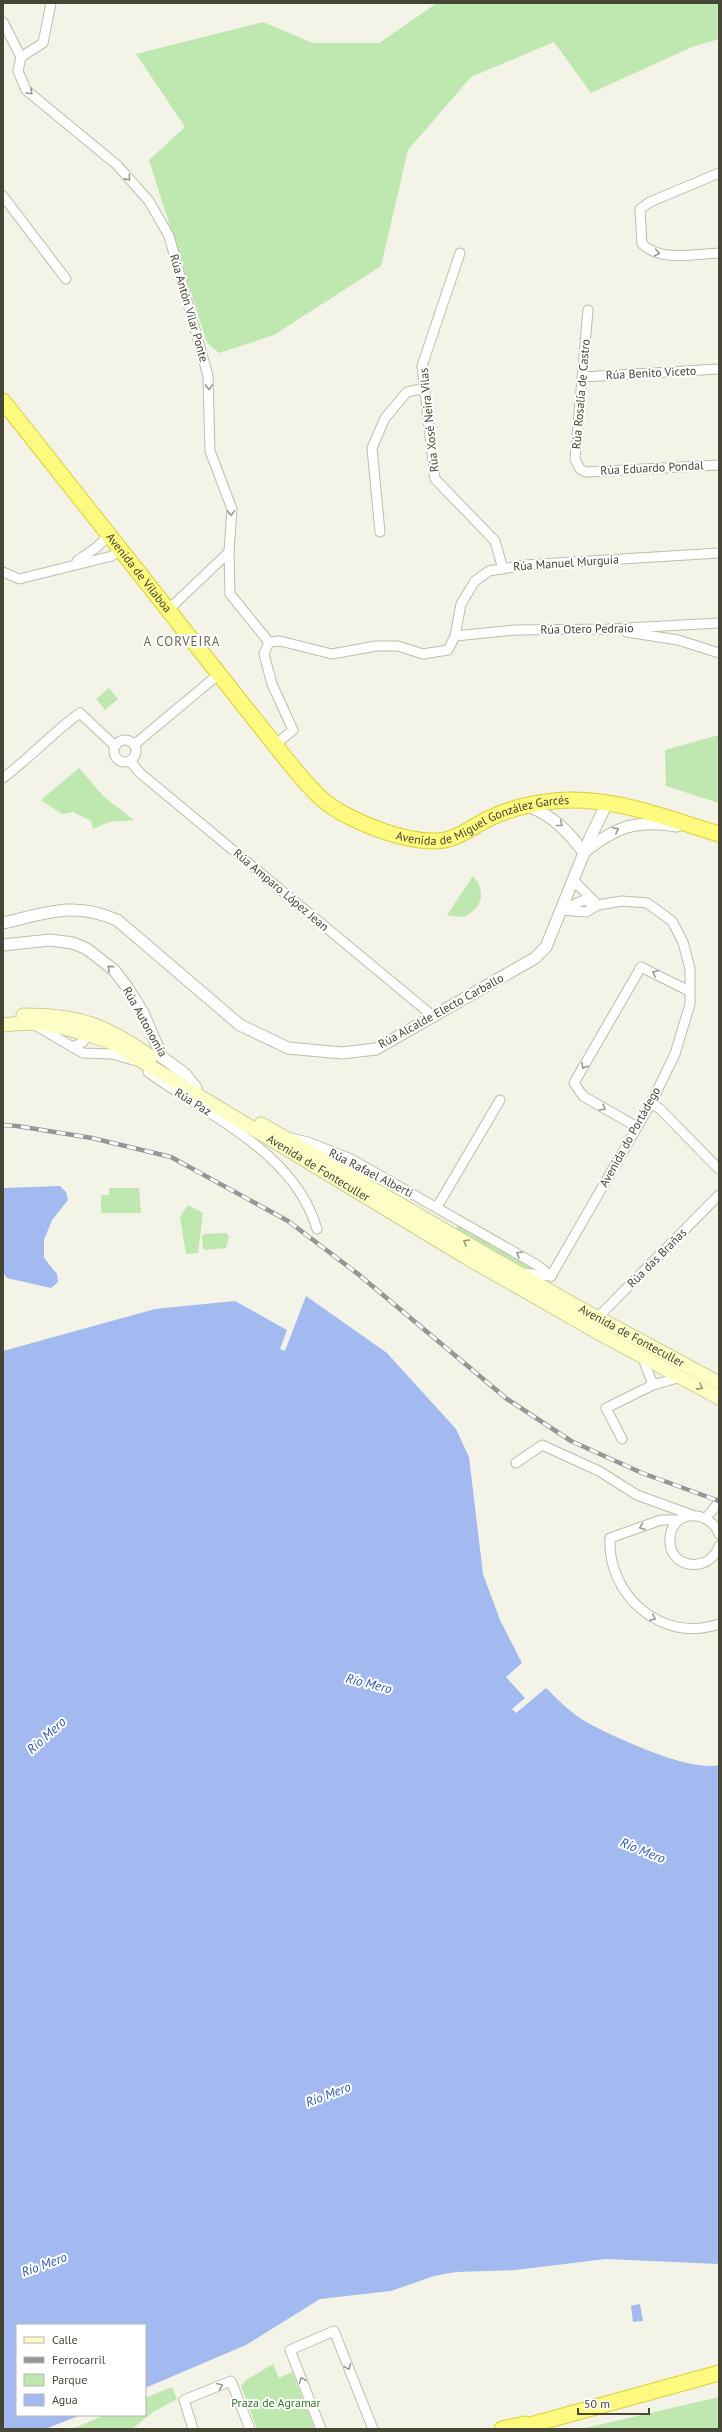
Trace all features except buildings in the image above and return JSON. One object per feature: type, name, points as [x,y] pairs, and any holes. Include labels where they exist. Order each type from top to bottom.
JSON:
[{"type":"highway","name":"Avenida de Vilaboa","points":[[3,401],[275,745]]},
{"type":"highway","name":"Avenida de Miguel González Garcés","points":[[275,745],[323,800],[371,825],[404,838],[435,842],[451,839],[491,818],[528,806],[576,799],[607,803],[719,833]]},
{"type":"highway","points":[[502,2429],[549,2424],[719,2373]]},
{"type":"highway","points":[[516,2429],[549,2424],[719,2384]]},
{"type":"main road","name":"Avenida de Fonteculler","points":[[3,1017],[82,1020],[107,1029],[131,1043],[196,1088],[341,1170],[596,1319],[719,1383]]},
{"type":"main road","name":"Avenida de Fonteculler","points":[[3,1025],[35,1019],[74,1028],[110,1042],[152,1066],[467,1258],[719,1398]]},
{"type":"main road","points":[[341,1170],[350,1180],[410,1224]]},
{"type":"street","points":[[21,57],[43,43],[51,3]]},
{"type":"street","name":"Rúa Antón Vilar Ponte","points":[[3,22],[21,57],[18,71],[26,90],[117,165],[149,201],[169,236],[208,376],[210,451],[232,509],[229,552],[230,594],[269,642]]},
{"type":"street","points":[[719,173],[650,202],[640,210],[642,244],[651,252],[667,256],[719,253]]},
{"type":"street","points":[[3,196],[66,279]]},
{"type":"street","name":"Rúa Xosé Neira Vilas","points":[[460,253],[422,366],[426,388],[435,479],[495,541],[503,568]]},
{"type":"street","name":"Rúa Rosalía de Castro","points":[[586,472],[580,469],[575,459],[588,310]]},
{"type":"street","name":"Rúa Benito Viceto","points":[[583,377],[719,369]]},
{"type":"street","points":[[380,532],[372,448],[385,418],[408,392],[426,388]]},
{"type":"street","name":"Rúa Eduardo Pondal","points":[[586,472],[719,464]]},
{"type":"street","points":[[65,568],[97,547],[109,535]]},
{"type":"street","points":[[97,547],[96,553],[102,558]]},
{"type":"street","points":[[3,572],[19,579],[112,556],[121,550]]},
{"type":"street","points":[[168,610],[229,552]]},
{"type":"street","name":"Rúa Manuel Murguía","points":[[455,636],[461,604],[476,582],[489,571],[503,568],[719,553]]},
{"type":"street","name":"Rúa Otero Pedraio","points":[[455,636],[515,630],[608,629],[719,623]]},
{"type":"street","points":[[608,629],[678,640],[719,653]]},
{"type":"street","points":[[275,745],[293,730],[272,684],[264,654],[269,642],[280,641],[332,654],[376,646],[398,646],[423,654],[448,650],[455,636]]},
{"type":"street","points":[[135,744],[219,674]]},
{"type":"street","points":[[3,778],[28,759],[64,724],[80,713],[115,746]]},
{"type":"street","points":[[126,740],[135,744],[136,756],[130,761],[121,761],[117,759],[115,755],[115,746],[120,741],[126,740]]},
{"type":"street","name":"Rúa Amparo López Jean","points":[[130,761],[140,772],[434,1017]]},
{"type":"street","name":"Rúa Alcalde Electo Carballo","points":[[3,923],[64,910],[83,909],[101,913],[117,920],[240,1025],[288,1048],[342,1053],[376,1048],[434,1017],[535,958],[546,946],[584,853],[607,803]]},
{"type":"street","points":[[528,806],[550,816],[569,831],[584,853],[612,832],[623,826],[643,823],[668,824],[719,833]]},
{"type":"street","points":[[573,880],[598,905]]},
{"type":"street","name":"Avenida do Portádego","points":[[546,1289],[544,1280],[551,1276],[651,1103],[675,1054],[690,1004],[690,969],[683,942],[672,921],[648,903],[622,901],[598,905],[584,900],[562,910]]},
{"type":"street","name":"Rúa Autonomía","points":[[3,945],[50,940],[73,943],[87,949],[114,970],[127,987],[143,1013],[162,1057],[185,1074],[196,1088]]},
{"type":"street","points":[[637,1127],[583,1096],[574,1083],[641,967],[689,990]]},
{"type":"street","name":"Rúa Paz","points":[[35,1019],[72,1048],[83,1053],[112,1054],[132,1060],[258,1147],[287,1174],[312,1212],[317,1229]]},
{"type":"street","points":[[87,1034],[83,1042],[72,1048],[69,1035],[79,1024],[131,1043]]},
{"type":"street","points":[[437,1207],[500,1100]]},
{"type":"street","points":[[651,1103],[660,1109],[719,1169]]},
{"type":"street","name":"Rúa Rafael Alberti","points":[[281,1136],[308,1142],[351,1159],[537,1264],[551,1276]]},
{"type":"street","name":"Avenida de Fonteculler","points":[[341,1170],[351,1159]]},
{"type":"street","name":"Rúa das Brañas","points":[[596,1319],[719,1195]]},
{"type":"street","points":[[467,1258],[481,1259],[546,1289]]},
{"type":"street","points":[[515,1271],[551,1276]]},
{"type":"street","name":"Avenida de Fonteculler","points":[[546,1289],[596,1319],[624,1346]]},
{"type":"street","points":[[642,1356],[653,1385]]},
{"type":"street","points":[[679,1361],[719,1377]]},
{"type":"street","points":[[622,1439],[606,1408],[653,1385],[681,1377]]},
{"type":"street","points":[[516,1463],[542,1445],[599,1471],[637,1495],[712,1521]]},
{"type":"street","points":[[719,1502],[713,1510],[712,1521],[719,1534]]},
{"type":"street","points":[[692,1515],[679,1520],[661,1520],[610,1538],[609,1553],[614,1575],[633,1603],[649,1617],[671,1625],[694,1628],[719,1624]]},
{"type":"street","points":[[679,1520],[671,1532],[670,1543],[673,1553],[683,1563],[691,1565],[706,1563],[713,1558],[719,1546]]},
{"type":"street","points":[[321,2429],[290,2350],[334,2331],[373,2429]]},
{"type":"street","points":[[193,2429],[184,2400],[231,2381],[250,2429]]},
{"type":"green space","points":[[437,3],[719,3],[719,39],[692,47],[591,93],[554,42],[471,77],[408,150],[381,266],[274,335],[219,353],[207,343],[149,160],[185,127],[136,54],[263,22],[313,43],[379,43]]},
{"type":"green space","points":[[109,688],[118,699],[105,710],[96,699]]},
{"type":"green space","points":[[719,735],[719,803],[666,786],[665,750]]},
{"type":"green space","points":[[79,768],[104,797],[134,820],[109,822],[93,829],[91,821],[73,812],[62,814],[41,800]]},
{"type":"green space","points":[[473,876],[480,888],[481,894],[478,905],[469,914],[463,917],[447,915]]},
{"type":"green space","points":[[109,1188],[139,1188],[141,1213],[101,1213],[101,1195],[109,1195]]},
{"type":"green space","points":[[188,1205],[203,1213],[198,1253],[186,1254],[180,1217]]},
{"type":"green space","points":[[458,1225],[537,1270],[527,1269],[456,1229]]},
{"type":"green space","points":[[226,1233],[229,1236],[226,1248],[205,1250],[203,1248],[202,1236],[204,1234]]},
{"type":"green space","name":"Praza de Agramar","points":[[273,2364],[279,2378],[292,2372],[315,2429],[257,2429],[241,2386],[246,2380]]},
{"type":"green space","points":[[172,2387],[177,2399],[153,2412],[132,2429],[72,2429],[103,2416],[146,2416],[146,2398]]},
{"type":"green space","points":[[719,2397],[719,2429],[581,2429]]},
{"type":"water","points":[[60,1186],[66,1192],[68,1200],[52,1220],[44,1240],[44,1258],[57,1274],[58,1282],[51,1288],[7,1278],[3,1272],[3,1188]]},
{"type":"water","name":"Río Mero","points":[[306,1296],[387,1353],[456,1429],[469,1457],[483,1574],[500,1620],[522,1663],[506,1677],[525,1698],[512,1709],[516,1713],[546,1688],[577,1716],[616,1737],[672,1759],[690,1764],[706,1766],[719,1765],[719,2264],[606,2259],[515,2270],[456,2272],[434,2276],[391,2291],[320,2299],[246,2345],[146,2388],[146,2324],[16,2324],[16,2416],[78,2416],[45,2429],[3,2428],[3,1351],[155,1309],[235,1301],[287,1330],[280,1349],[285,1351]]},
{"type":"water","points":[[640,2304],[643,2321],[633,2322],[631,2306]]},
{"type":"railway","points":[[3,1125],[92,1138],[171,1157],[288,1221],[358,1274],[507,1399],[571,1441],[642,1473],[719,1501]]},
{"type":"district","name":"A CORVEIRA","points":[[182,641]]}]
